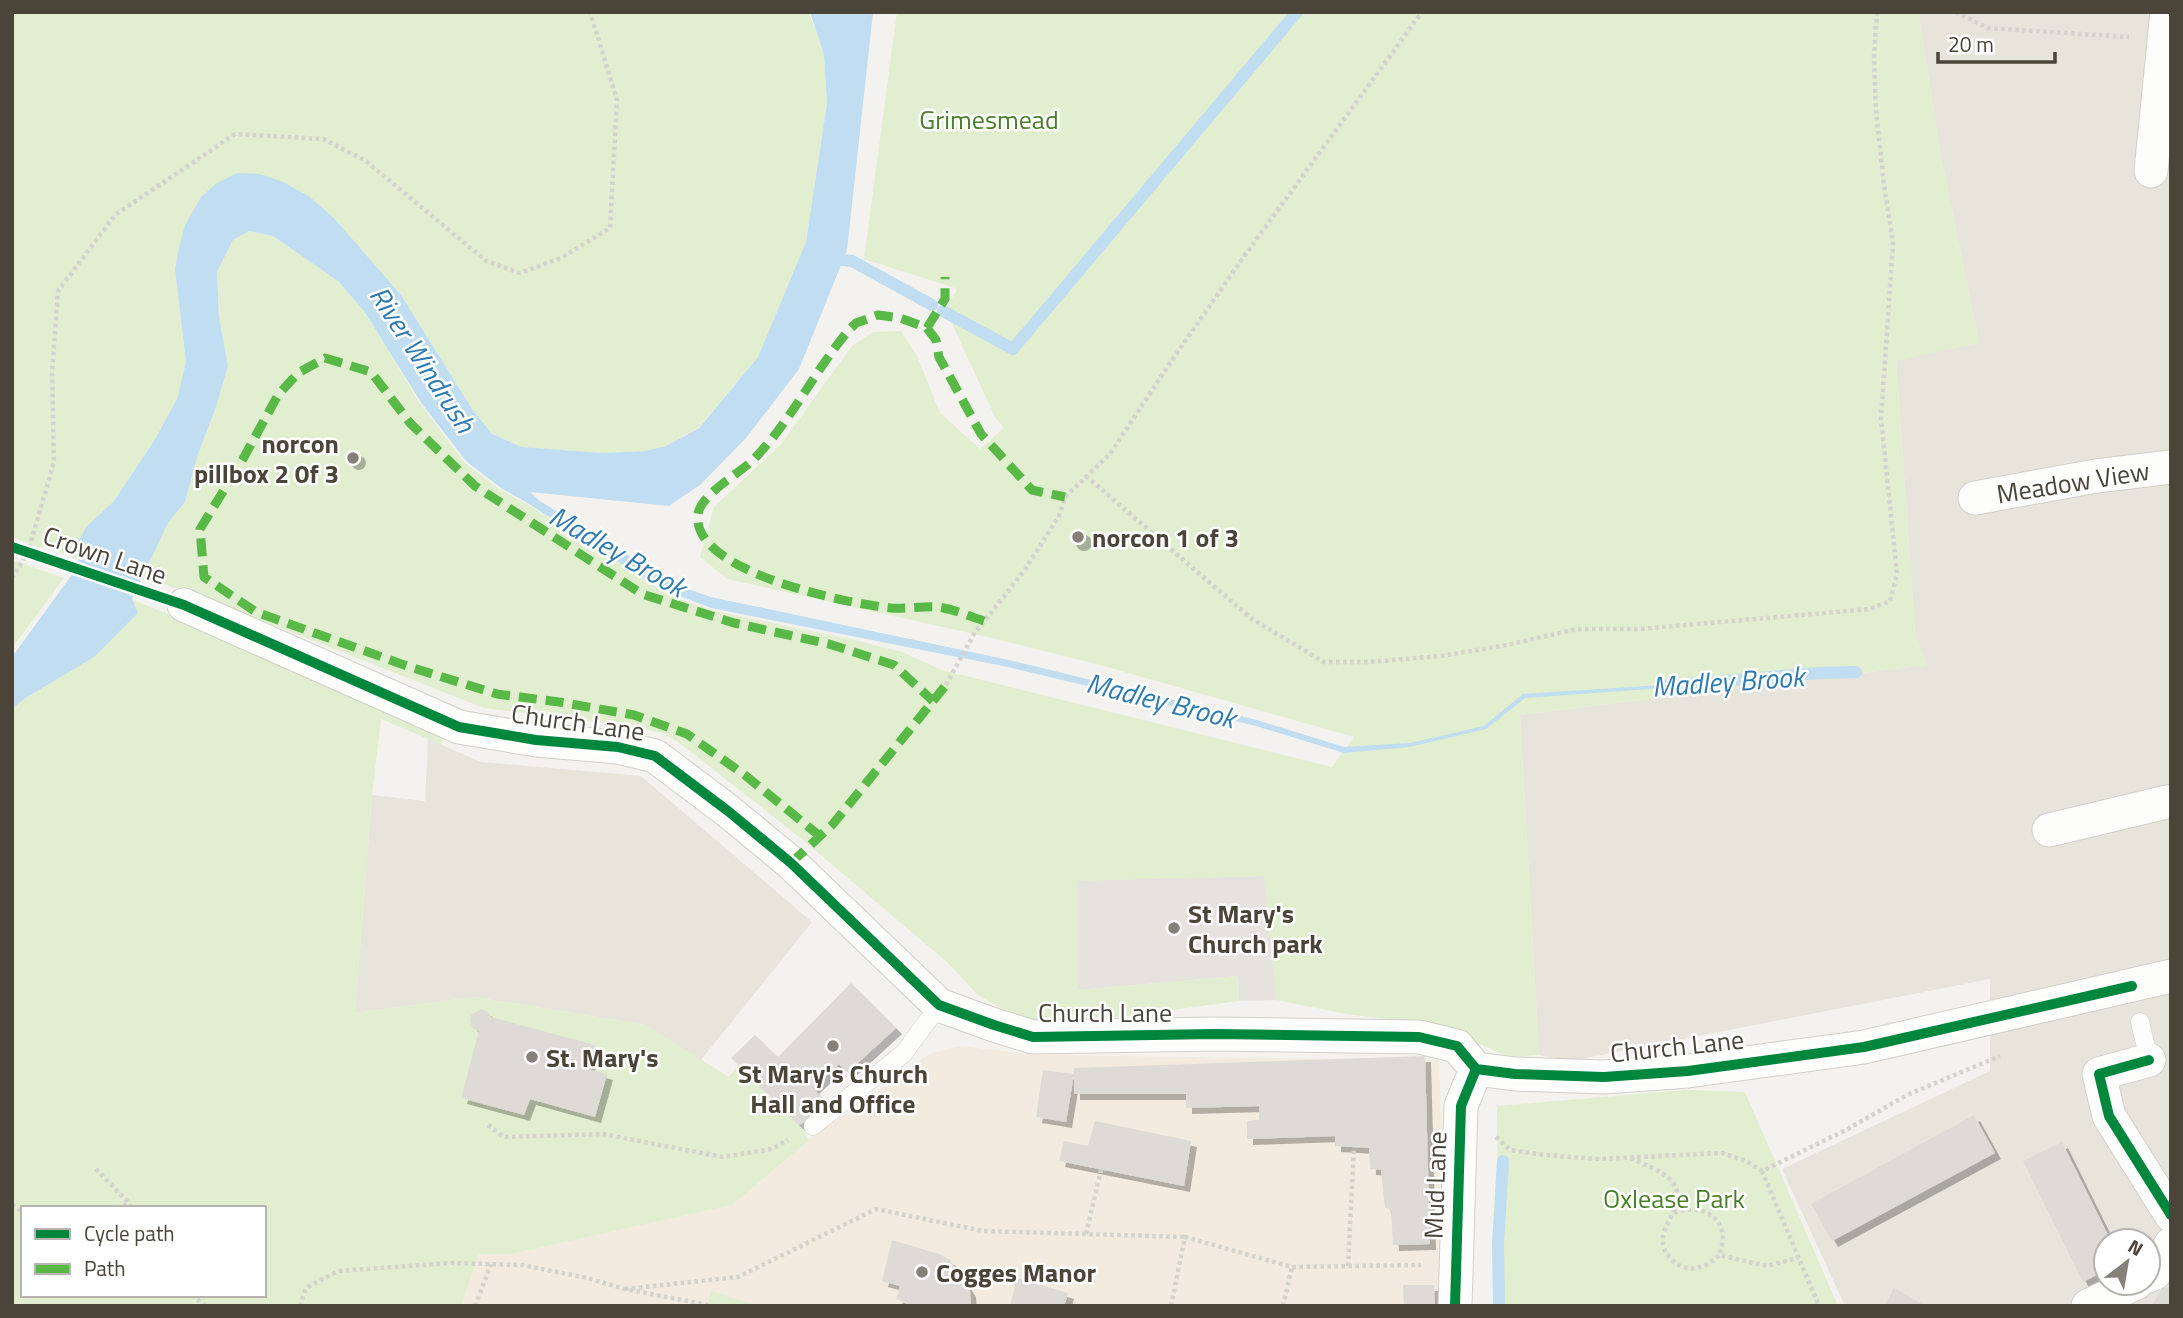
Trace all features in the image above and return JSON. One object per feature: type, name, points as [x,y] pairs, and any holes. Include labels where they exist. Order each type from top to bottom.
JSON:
[{"type":"street","points":[[2151,171],[2166,80],[2165,26]]},
{"type":"street","name":"Meadow View","points":[[1976,498],[2096,476],[2171,467]]},
{"type":"street","name":"Church Lane","points":[[184,605],[459,727],[536,740],[618,747],[654,757],[728,811],[791,863],[939,1005],[1033,1037],[1213,1034],[1419,1037],[1457,1046],[1476,1069],[1515,1074],[1604,1077],[1688,1071],[1864,1047],[2171,976]]},
{"type":"street","points":[[2049,830],[2171,801]]},
{"type":"street","points":[[2149,1060],[2099,1074],[2109,1116],[2171,1215]]},
{"type":"street","name":"Mud Lane","points":[[1455,1306],[1461,1106],[1476,1069]]},
{"type":"street","points":[[2162,1260],[2171,1244]]},
{"type":"street","points":[[2088,1306],[2107,1297]]},
{"type":"lane","points":[[813,1126],[904,1053],[939,1005]]},
{"type":"lane","points":[[2140,1022],[2149,1060]]},
{"type":"path","points":[[12,578],[28,552],[54,462],[52,373],[58,290],[115,215],[235,134],[323,139],[366,161],[486,261],[520,273],[561,258],[610,229],[617,100],[590,12]]},
{"type":"path","points":[[946,685],[974,634],[1024,571],[1059,516],[1065,498],[1110,454],[1245,255],[1422,12]]},
{"type":"path","points":[[1086,476],[1252,619],[1324,662],[1369,662],[1441,656],[1577,629],[1640,629],[1816,614],[1870,609],[1890,601],[1897,574],[1881,419],[1893,243],[1876,111],[1874,56],[1877,12]]},
{"type":"path","points":[[1956,12],[1988,28],[2165,26]]},
{"type":"path","points":[[1762,1171],[1846,1130],[1907,1096],[2010,1052]]},
{"type":"path","points":[[1461,1106],[1510,1150],[1599,1159],[1722,1153],[1746,1161],[1762,1171],[1819,1306]]},
{"type":"path","points":[[488,1125],[504,1137],[603,1134],[723,1157],[772,1149],[813,1126]]},
{"type":"path","points":[[1348,1266],[1354,1147]]},
{"type":"path","points":[[1630,1157],[1670,1178],[1677,1189],[1674,1213],[1666,1224],[1662,1241],[1673,1262],[1682,1267],[1699,1267],[1714,1260],[1719,1255],[1723,1236],[1713,1217],[1699,1209],[1683,1209],[1674,1213]]},
{"type":"path","points":[[96,1168],[130,1205]]},
{"type":"path","points":[[1086,1234],[1101,1170]]},
{"type":"path","points":[[625,1289],[738,1277],[876,1209],[983,1231],[1185,1237],[1292,1267],[1455,1265]]},
{"type":"path","points":[[1171,1306],[1185,1237]]},
{"type":"path","points":[[1719,1255],[1767,1266],[1798,1258]]},
{"type":"path","points":[[300,1306],[306,1288],[338,1271],[452,1263],[522,1265],[713,1306]]},
{"type":"path","points":[[475,1306],[491,1264]]},
{"type":"path","points":[[1283,1306],[1292,1267]]},
{"type":"shaded area","points":[[1918,12],[2171,12],[2171,1306],[1845,1306],[1782,1169],[1990,1071],[1990,979],[1571,1061],[1539,1055],[1520,715],[1926,665],[1915,631],[1896,360],[1979,343],[1941,156]]},
{"type":"shaded area","points":[[428,739],[481,762],[641,776],[812,922],[701,1060],[645,1025],[474,997],[355,1013],[372,795],[425,801]]},
{"type":"shaded area","name":"St Mary's Church park","points":[[1264,876],[1276,1000],[1239,1001],[1238,976],[1078,990],[1078,881]]},
{"type":"shaded area","points":[[960,1046],[1037,1055],[1439,1060],[1447,1306],[461,1306],[479,1253],[511,1254],[732,1205],[809,1140],[929,1054]]},
{"type":"green space","points":[[12,12],[809,12],[824,55],[827,103],[806,242],[758,357],[699,427],[666,446],[645,451],[602,453],[522,447],[492,434],[472,409],[401,295],[334,218],[310,197],[201,197],[185,225],[175,269],[186,362],[177,399],[154,441],[114,501],[87,526],[83,553],[79,560],[43,545],[41,548],[12,537]]},
{"type":"green space","name":"Grimesmead","points":[[897,12],[1918,12],[1941,156],[1979,343],[1896,361],[1915,631],[1927,665],[1520,715],[1539,1055],[1510,1057],[1431,1023],[1352,1015],[1276,1000],[1263,876],[1078,882],[1079,990],[1238,976],[1239,1001],[1088,1021],[1056,1022],[1010,1014],[978,995],[947,962],[803,840],[677,741],[662,733],[631,726],[484,708],[192,593],[141,578],[168,523],[185,502],[198,454],[216,407],[228,366],[219,317],[217,272],[233,240],[249,231],[273,236],[338,281],[364,311],[421,405],[464,462],[500,490],[529,505],[671,596],[710,610],[859,641],[902,652],[942,670],[1332,767],[1354,737],[1100,665],[727,579],[700,557],[714,507],[782,443],[852,346],[873,332],[901,331],[917,356],[940,413],[980,449],[1004,428],[995,417],[954,328],[948,304],[958,289],[864,259]]},
{"type":"green space","points":[[12,560],[64,578],[12,648]]},
{"type":"green space","points":[[131,599],[444,727],[442,745],[381,719],[372,795],[355,1013],[474,997],[645,1025],[729,1077],[738,1065],[799,1125],[809,1140],[732,1205],[511,1254],[479,1254],[461,1306],[12,1306],[12,709],[94,656],[138,613]]},
{"type":"green space","name":"Oxlease Park","points":[[1686,1090],[1745,1092],[1838,1306],[1499,1306],[1497,1106]]},
{"type":"green space","points":[[711,1291],[759,1306],[708,1306]]},
{"type":"water","name":"River Windrush","points":[[810,12],[873,12],[847,250],[799,369],[746,438],[700,485],[669,506],[530,492],[540,501],[676,585],[711,597],[1009,660],[1257,720],[1344,747],[1410,743],[1484,726],[1523,694],[1677,684],[1677,687],[1525,698],[1486,729],[1409,747],[1344,753],[1256,726],[1008,667],[711,608],[672,593],[642,577],[501,488],[466,461],[422,404],[364,311],[338,281],[273,236],[249,231],[233,240],[217,272],[219,317],[228,366],[185,502],[168,523],[132,599],[138,613],[94,657],[12,709],[12,657],[71,576],[82,553],[75,547],[87,526],[114,501],[154,441],[177,399],[186,362],[175,269],[185,225],[201,197],[217,183],[237,173],[260,174],[283,182],[310,197],[334,218],[401,295],[472,409],[492,434],[522,447],[602,453],[645,451],[666,446],[699,428],[758,357],[806,242],[827,103],[824,55]]},
{"type":"building","name":"norcon pillbox 2 0f 3","points":[[353,450],[358,452],[358,462],[353,464],[348,462],[346,457],[348,452]]},
{"type":"building","name":"norcon 1 of 3","points":[[1078,529],[1084,531],[1084,543],[1078,545],[1072,543],[1070,537],[1072,531]]},
{"type":"building","name":"St Mary's Church Hall and Office","points":[[851,983],[896,1028],[848,1072],[839,1064],[813,1088],[830,1107],[799,1125],[731,1058],[755,1035],[778,1057]]},
{"type":"building","name":"St. Mary's","points":[[481,1009],[487,1011],[491,1017],[595,1045],[588,1069],[607,1074],[595,1117],[530,1099],[524,1115],[461,1098],[479,1031],[473,1028],[470,1022],[471,1015]]},
{"type":"building","points":[[1425,1056],[1430,1244],[1393,1245],[1391,1209],[1385,1208],[1381,1170],[1370,1169],[1369,1148],[1335,1146],[1335,1136],[1247,1139],[1247,1121],[1259,1120],[1259,1106],[1186,1108],[1186,1094],[1074,1094],[1074,1068]]},
{"type":"building","points":[[1043,1070],[1074,1074],[1066,1122],[1036,1117]]},
{"type":"building","points":[[1974,1115],[1995,1153],[1832,1241],[1811,1204]]},
{"type":"building","points":[[1095,1121],[1191,1141],[1184,1186],[1059,1161],[1064,1141],[1088,1146]]},
{"type":"building","points":[[2062,1142],[2104,1227],[2092,1227],[2092,1277],[2083,1282],[2023,1161]]},
{"type":"building","name":"Cogges Manor","points":[[892,1240],[950,1260],[970,1291],[971,1306],[912,1306],[896,1299],[900,1286],[882,1281]]},
{"type":"building","name":"Cogges Manor","points":[[1017,1278],[1068,1293],[1064,1306],[1010,1306]]},
{"type":"building","points":[[1403,1285],[1434,1285],[1435,1306],[1404,1306]]},
{"type":"building","points":[[1894,1288],[1926,1306],[1884,1306]]},
{"type":"building","points":[[2162,1288],[2171,1290],[2171,1306],[2152,1306],[2157,1297],[2162,1297]]},
{"type":"waterway","points":[[943,311],[1013,349],[1297,12]]},
{"type":"waterway","points":[[834,259],[852,261],[932,305]]},
{"type":"waterway","name":"Madley Brook","points":[[1661,686],[1856,672]]},
{"type":"waterway","points":[[1499,1306],[1498,1244],[1503,1161]]},
{"type":"marked path","points":[[927,328],[945,299],[945,277]]},
{"type":"marked path","points":[[984,621],[938,607],[897,608],[842,600],[776,581],[744,568],[719,553],[702,535],[698,514],[706,499],[754,459],[767,444],[848,331],[856,323],[878,315],[900,318],[927,328],[936,340],[939,357],[981,434],[1032,490],[1065,497]]},
{"type":"marked path","points":[[821,837],[746,776],[687,734],[634,715],[497,694],[410,667],[256,612],[204,577],[200,529],[278,395],[298,373],[325,358],[371,372],[410,423],[475,486],[642,594],[734,623],[829,644],[894,665],[933,701]]},
{"type":"marked path","points":[[791,863],[833,824],[946,685]]},
{"type":"cycle path","name":"Crown Lane","points":[[12,547],[184,605],[459,727],[536,740],[618,747],[655,756],[791,863],[939,1005],[1033,1037],[1214,1034],[1419,1037],[1457,1046],[1476,1069],[1515,1074],[1604,1077],[1688,1071],[1864,1047],[2132,986]]},
{"type":"cycle path","points":[[2149,1060],[2099,1074],[2109,1116],[2171,1215]]},
{"type":"cycle path","points":[[1455,1306],[1461,1106],[1476,1069]]},
{"type":"place","name":"norcon pillbox 2 0f 3","points":[[353,458]]},
{"type":"place","name":"norcon 1 of 3","points":[[1078,537]]},
{"type":"place","name":"St Mary's Church park","points":[[1174,928]]},
{"type":"place","name":"St Mary's Church Hall and Office","points":[[833,1046]]},
{"type":"place","name":"St. Mary's","points":[[532,1057]]},
{"type":"place","name":"Cogges Manor","points":[[922,1272]]}]
